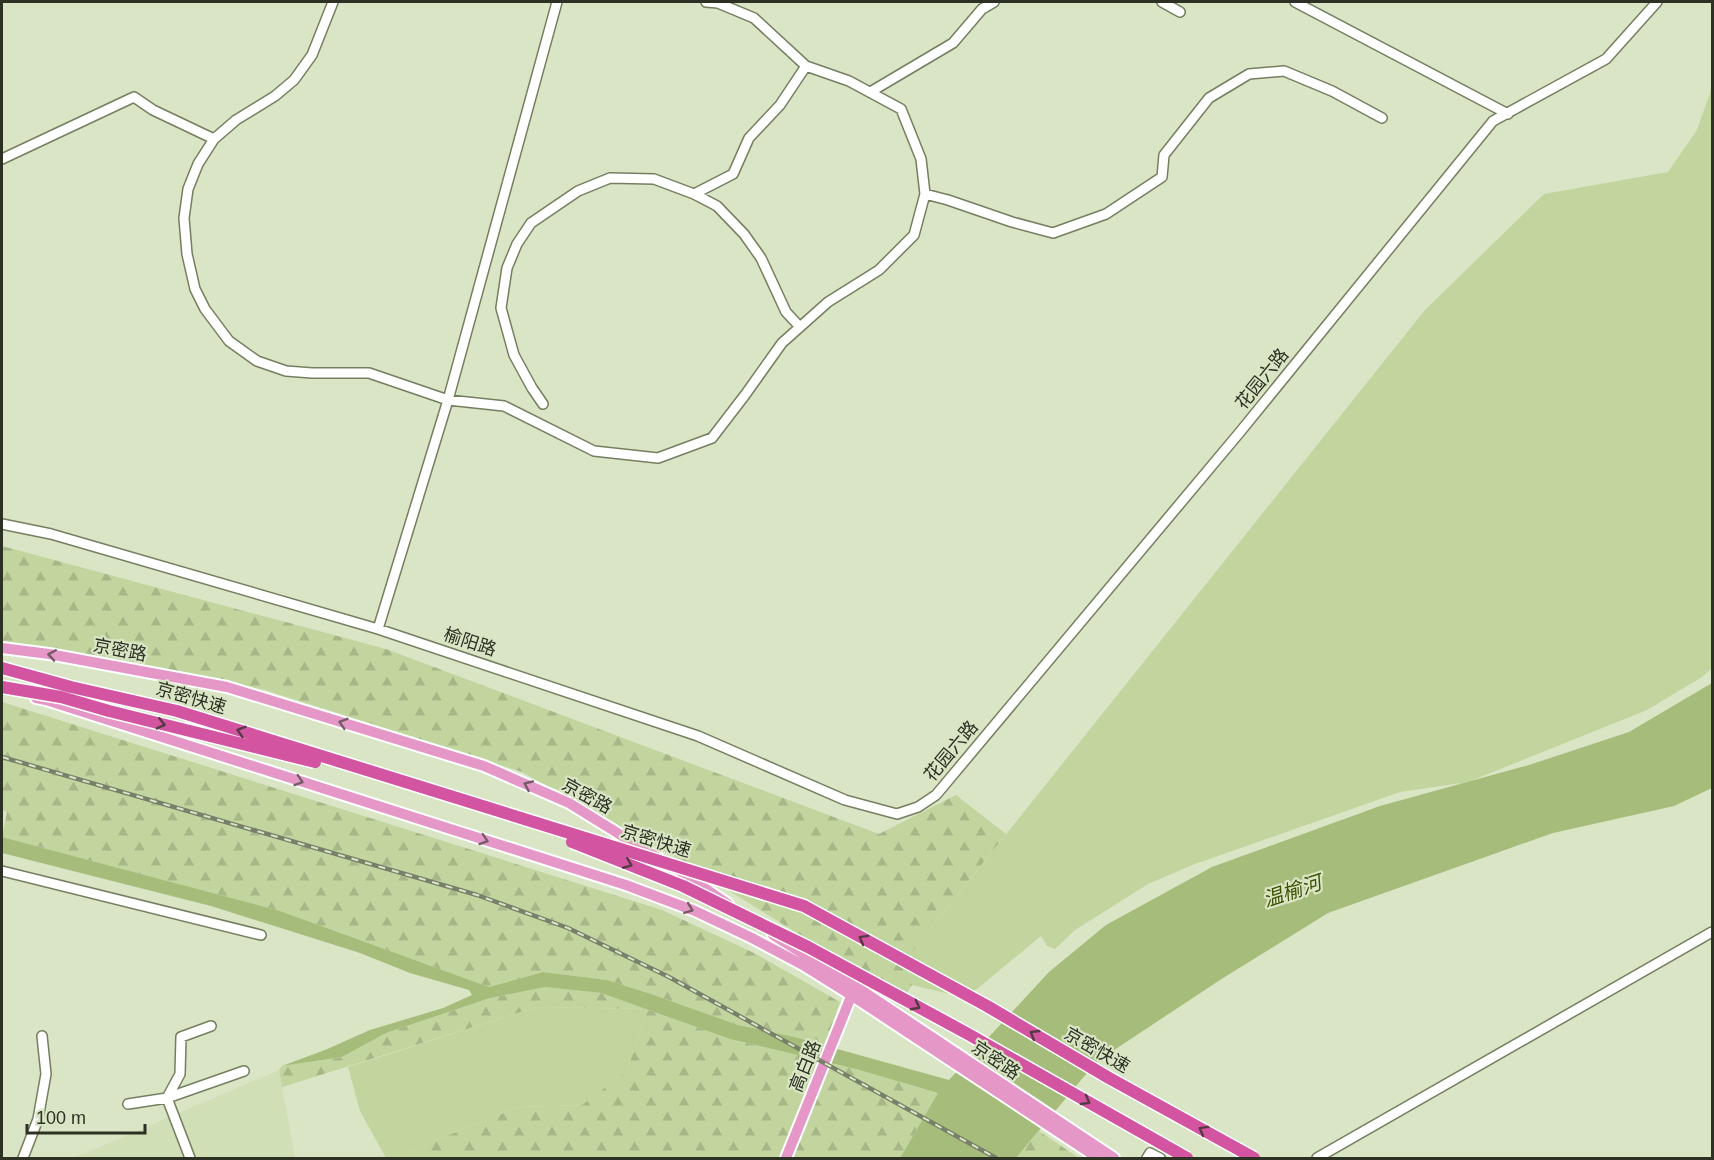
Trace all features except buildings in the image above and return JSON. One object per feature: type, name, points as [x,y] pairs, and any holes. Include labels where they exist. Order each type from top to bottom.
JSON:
[{"type":"highway","name":"京密快速","points":[[2,668],[71,687],[177,711],[804,906],[987,1006],[1108,1078],[1254,1158]]},
{"type":"highway","name":"京密快速","points":[[2,687],[61,697],[416,788],[562,837],[683,886],[808,947],[968,1034],[1187,1158]]},
{"type":"main road","name":"京密路","points":[[2,648],[49,654],[227,687],[484,766],[569,803],[709,890],[1098,1158]]},
{"type":"main road","name":"京密路","points":[[2,692],[46,700],[626,885],[695,911],[853,990]]},
{"type":"main road","name":"高白路","points":[[786,1158],[853,990]]},
{"type":"main road","name":"京密路","points":[[930,1042],[1114,1158]]},
{"type":"street","points":[[333,2],[312,55],[294,80],[275,96],[236,120],[214,138],[198,164],[188,189],[184,218],[187,254],[195,289],[205,309],[229,341],[257,362],[286,370],[312,373],[369,373],[447,400],[504,406],[594,450],[658,458],[712,438],[782,343],[828,302],[879,270],[914,235],[925,194],[921,159],[901,109],[849,81],[806,66],[753,18],[718,3],[706,2]]},
{"type":"street","points":[[378,629],[447,400],[557,2]]},
{"type":"street","points":[[872,91],[953,44],[982,9],[994,2]]},
{"type":"street","points":[[1162,2],[1180,12]]},
{"type":"street","points":[[1295,2],[1508,114]]},
{"type":"street","name":"花园六路","points":[[918,807],[936,795],[1247,423],[1493,122],[1606,59],[1657,2]]},
{"type":"street","points":[[694,194],[734,174],[749,138],[780,105],[806,66]]},
{"type":"street","points":[[925,194],[1053,233],[1106,214],[1162,177],[1164,155],[1209,98],[1249,74],[1284,71],[1332,92],[1382,118]]},
{"type":"street","points":[[2,159],[134,97],[153,110],[214,138]]},
{"type":"street","points":[[543,404],[514,355],[501,308],[507,268],[517,244],[531,223],[578,191],[610,178],[654,179],[694,194],[717,206],[744,234],[760,258],[786,312],[800,327]]},
{"type":"street","name":"榆阳路","points":[[2,524],[51,534],[378,629],[698,736],[845,800],[897,814],[918,807]]},
{"type":"street","points":[[2,871],[261,935]]},
{"type":"street","points":[[1317,1158],[1713,932]]},
{"type":"street","points":[[190,1158],[167,1098],[180,1074],[181,1037],[211,1026]]},
{"type":"street","points":[[23,1158],[38,1119],[46,1074],[42,1036]]},
{"type":"street","points":[[128,1104],[167,1098],[244,1071]]},
{"type":"street","points":[[1147,1158],[1150,1153],[1161,1158]]},
{"type":"shaded area","points":[[279,1070],[295,1158],[74,1158]]},
{"type":"green space","points":[[1712,87],[1712,668],[1702,677],[1647,710],[1468,782],[1400,792],[1195,864],[1148,884],[1075,930],[1055,949],[1047,946],[1041,936],[966,998],[912,985],[904,962],[1425,310],[1544,194],[1668,172],[1697,130]]},
{"type":"green space","points":[[2,546],[386,649],[879,834],[956,795],[1006,834],[904,962],[912,985],[905,996],[813,943],[685,863],[522,772],[265,690],[101,656],[2,644]]},
{"type":"green space","points":[[2,702],[662,910],[754,953],[840,1002],[825,1045],[738,1025],[607,980],[543,972],[489,987],[280,911],[2,837],[7,812],[2,810]]},
{"type":"green space","points":[[545,987],[601,993],[646,1009],[537,1007],[282,1087],[279,1070],[282,1066],[342,1057],[386,1033],[490,998]]},
{"type":"green space","points":[[537,1007],[647,1009],[627,1071],[582,1105],[519,1107],[392,1158],[386,1158],[360,1111],[348,1067]]},
{"type":"green space","points":[[647,1009],[730,1039],[856,1069],[938,1093],[900,1158],[392,1158],[519,1107],[582,1105],[627,1071]]},
{"type":"green space","points":[[1039,1131],[1079,1158],[1016,1158]]},
{"type":"water","name":"温榆河","points":[[1712,683],[1712,788],[1674,806],[1553,833],[1328,913],[1223,978],[1096,1062],[1016,1158],[900,1158],[938,1093],[856,1069],[730,1039],[601,993],[545,987],[490,998],[386,1033],[342,1057],[282,1066],[370,1030],[443,1008],[472,995],[469,990],[410,973],[360,953],[211,906],[2,853],[2,837],[280,911],[489,987],[543,972],[607,980],[738,1025],[794,1037],[949,1080],[1049,972],[1106,925],[1212,867],[1380,806],[1529,765],[1629,732]]},
{"type":"railway","points":[[2,757],[477,895],[568,928],[669,977],[996,1158]]}]
